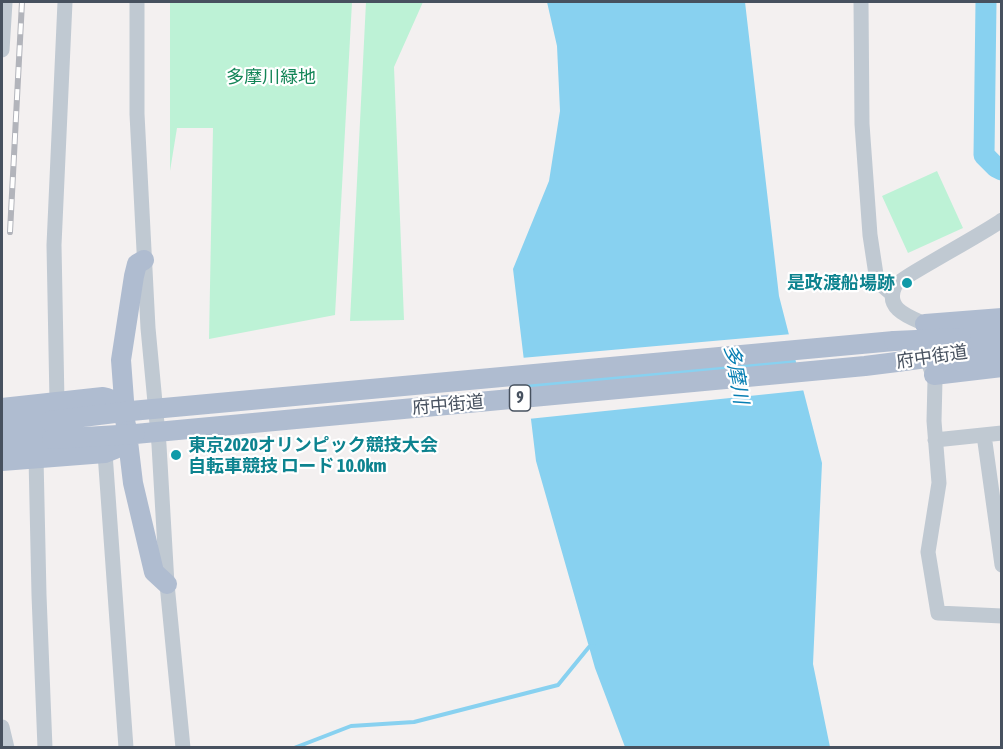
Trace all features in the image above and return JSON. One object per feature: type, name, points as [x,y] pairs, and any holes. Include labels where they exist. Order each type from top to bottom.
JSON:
[{"type":"main road","points":[[144,260],[137,264],[134,276],[121,360],[130,423],[132,483],[154,572],[167,584]]},
{"type":"main road","points":[[925,324],[1002,318]]},
{"type":"main road","name":"府中街道","points":[[2,425],[53,421],[130,423],[167,431],[865,366],[897,362],[1002,334]]},
{"type":"main road","name":"府中街道","points":[[130,423],[165,408],[862,343],[894,341],[1002,348]]},
{"type":"main road","points":[[934,375],[1002,367]]},
{"type":"main road","points":[[2,408],[53,421],[104,397],[113,391],[123,379]]},
{"type":"main road","points":[[104,397],[116,402],[130,423]]},
{"type":"main road","name":"府中街道","points":[[2,442],[53,421]]},
{"type":"main road","points":[[110,451],[130,423]]},
{"type":"main road","points":[[2,461],[110,451],[124,454],[131,466]]},
{"type":"street","points":[[2,50],[5,2]]},
{"type":"street","points":[[53,421],[54,245],[66,2]]},
{"type":"street","points":[[137,2],[137,114],[144,260],[167,431],[167,584],[183,747]]},
{"type":"street","points":[[861,2],[862,124],[868,213],[877,281],[892,294]]},
{"type":"street","points":[[1002,220],[989,230],[897,283],[892,294],[894,304],[900,313],[925,324],[930,366],[934,375],[935,440],[939,483],[928,552],[938,613],[1002,616]]},
{"type":"street","points":[[935,440],[1002,433]]},
{"type":"street","points":[[984,435],[1002,565]]},
{"type":"street","points":[[110,451],[126,747]]},
{"type":"street","points":[[36,457],[45,747]]},
{"type":"street","points":[[2,727],[7,747]]},
{"type":"green space","name":"多摩川緑地","points":[[170,2],[352,2],[335,315],[209,339],[213,128],[177,128],[170,171]]},
{"type":"green space","points":[[366,2],[423,2],[394,67],[404,320],[350,321]]},
{"type":"green space","points":[[937,171],[963,228],[908,253],[882,196]]},
{"type":"water","name":"多摩川","points":[[547,2],[745,2],[779,296],[822,463],[813,664],[830,747],[625,747],[595,668],[536,461],[513,269],[549,181],[560,111],[557,46]]},
{"type":"pier","points":[[792,334],[798,358],[524,384],[521,358]]},
{"type":"pier","points":[[800,365],[807,390],[528,419],[525,390]]},
{"type":"waterway","points":[[986,2],[984,155],[1002,170]]},
{"type":"waterway","points":[[294,748],[351,726],[414,722],[558,685],[589,647],[594,646]]},
{"type":"railway","points":[[10,232],[22,2]]},
{"type":"place","name":"是政渡船場跡","points":[[907,283]]},
{"type":"place","name":"東京2020オリンピック競技大会 自転車競技 ロード 10.0km","points":[[176,455]]}]
